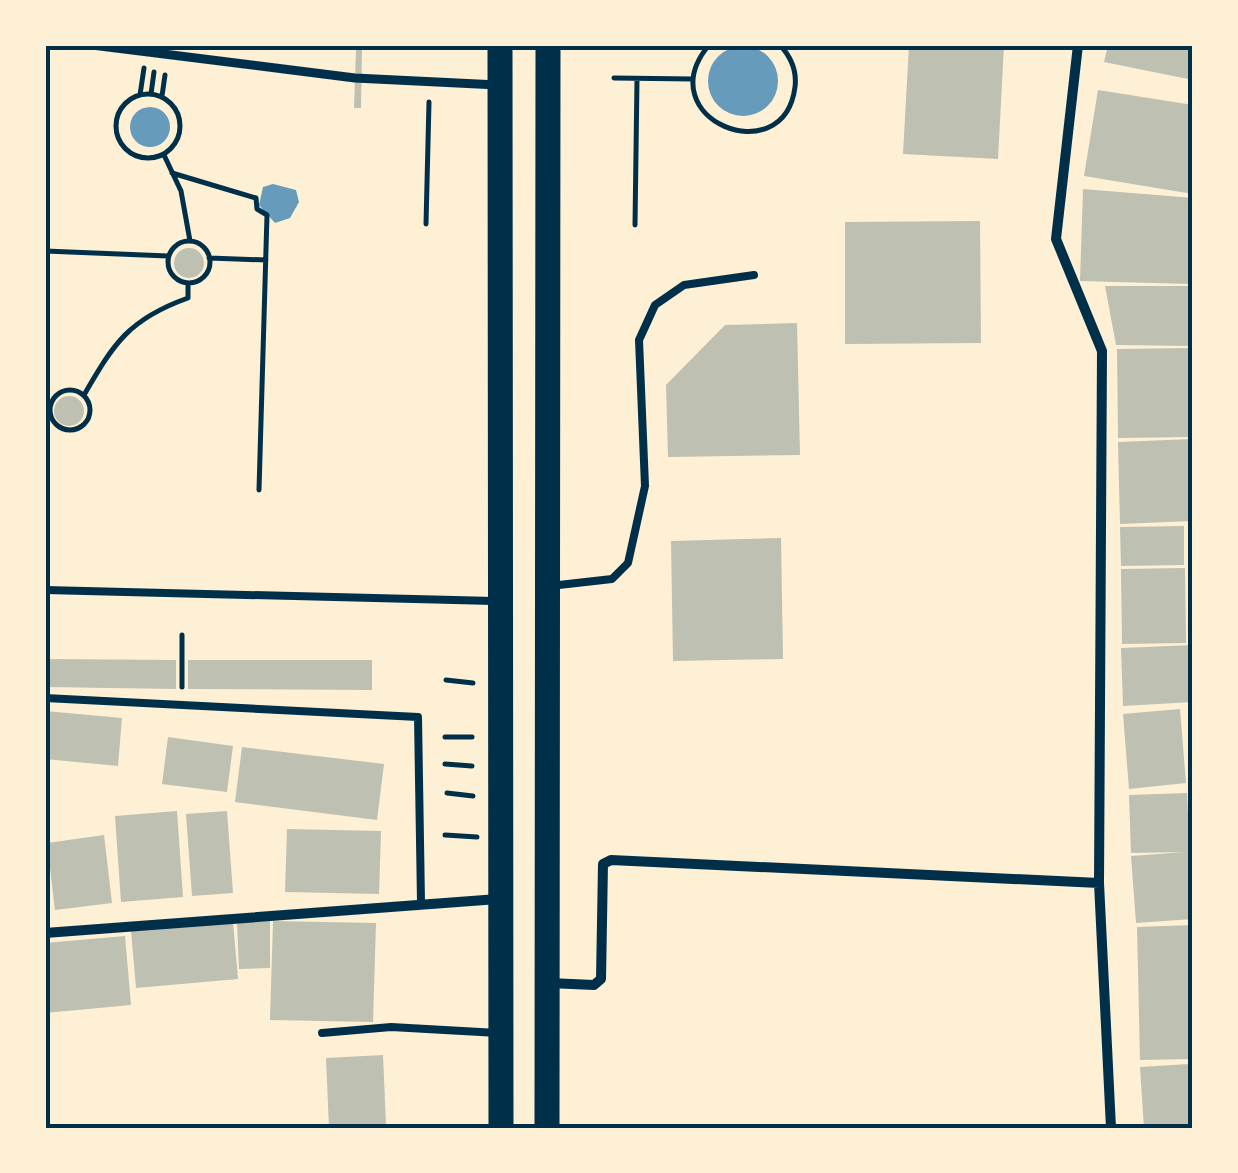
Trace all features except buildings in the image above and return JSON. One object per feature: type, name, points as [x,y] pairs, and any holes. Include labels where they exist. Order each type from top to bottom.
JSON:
[{"type":"main road","points":[[500,45],[504,602],[501,1128]]},
{"type":"main road","points":[[547,1128],[548,45]]},
{"type":"street","points":[[92,45],[356,78],[501,86]]},
{"type":"street","points":[[1078,45],[1056,239],[1102,351],[1100,883],[1111,1128]]},
{"type":"street","points":[[548,983],[594,985],[601,978],[603,864],[611,860],[1100,883]]},
{"type":"street","points":[[45,933],[504,898]]},
{"type":"lane","points":[[550,586],[612,579],[628,563],[645,486],[638,340],[655,305],[684,285],[754,274]]},
{"type":"lane","points":[[45,590],[504,602]]},
{"type":"lane","points":[[45,698],[418,717],[421,902]]},
{"type":"lane","points":[[322,1033],[391,1027],[502,1034]]},
{"type":"path","points":[[709,45],[698,62],[694,79],[703,112],[732,131],[763,129],[788,109],[794,94],[792,62],[780,45]]},
{"type":"path","points":[[614,78],[694,79]]},
{"type":"path","points":[[635,226],[637,78]]},
{"type":"path","points":[[140,95],[162,96],[178,111],[180,132],[164,156],[140,158],[117,137],[118,116],[140,95]]},
{"type":"path","points":[[426,224],[429,111]]},
{"type":"path","points":[[164,156],[181,191],[190,241]]},
{"type":"path","points":[[172,173],[256,198],[257,209],[267,215],[259,490]]},
{"type":"path","points":[[168,256],[176,246],[190,241],[202,245],[209,258],[204,277],[188,284]]},
{"type":"path","points":[[45,251],[168,256]]},
{"type":"path","points":[[168,256],[173,276],[188,284]]},
{"type":"path","points":[[209,258],[266,260]]},
{"type":"path","points":[[84,396],[62,392],[47,405],[57,426],[75,430],[88,417],[84,396],[116,341],[148,315],[188,298],[188,284]]},
{"type":"path","points":[[182,635],[182,705]]},
{"type":"water","points":[[743,46],[757,48],[768,56],[776,67],[776,95],[768,106],[757,114],[743,116],[729,114],[718,106],[710,95],[708,81],[710,67],[718,56],[729,48]]},
{"type":"water","points":[[150,107],[164,113],[170,127],[164,141],[150,147],[136,141],[130,127],[136,113]]},
{"type":"water","points":[[273,184],[296,190],[299,202],[290,218],[275,223],[259,205],[263,187]]}]
